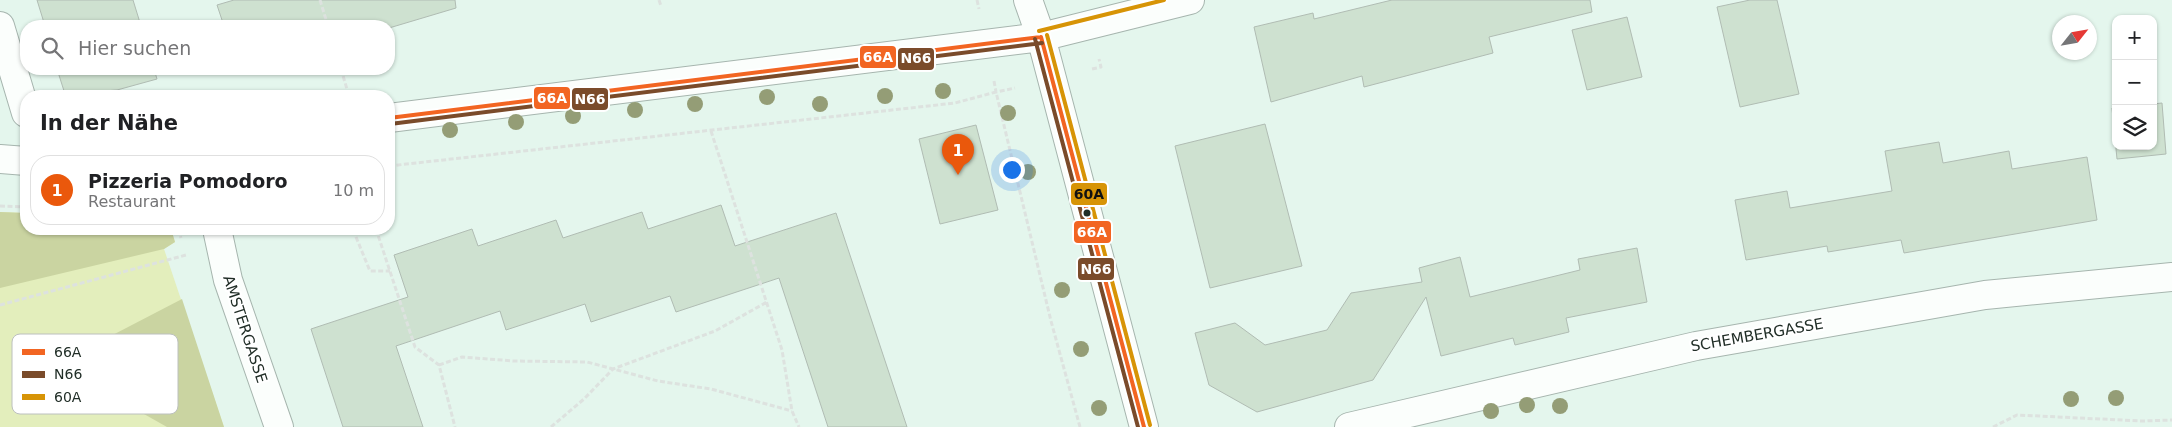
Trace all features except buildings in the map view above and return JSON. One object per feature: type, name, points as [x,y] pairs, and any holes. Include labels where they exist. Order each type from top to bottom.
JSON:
[{"type":"street","points":[[1028,0],[1041,37],[1144,427]]},
{"type":"street","points":[[395,117],[1041,37],[1190,0]]},
{"type":"street","points":[[0,26],[20,93]]},
{"type":"street","points":[[0,159],[20,161]]},
{"type":"street","name":"AMSTERGASSE","points":[[219,235],[228,280],[279,427]]},
{"type":"street","name":"SCHEMBERGASSE","points":[[1349,427],[1696,346],[1985,295],[2172,277]]},
{"type":"path","points":[[320,0],[326,20]]},
{"type":"path","points":[[659,0],[661,6]]},
{"type":"path","points":[[343,75],[347,90]]},
{"type":"path","points":[[994,81],[1051,321],[1080,427]]},
{"type":"path","points":[[395,165],[954,103],[1015,88]]},
{"type":"path","points":[[712,131],[782,350],[792,411],[799,427]]},
{"type":"path","points":[[0,206],[20,207]]},
{"type":"path","points":[[378,235],[415,346],[439,365],[455,427]]},
{"type":"path","points":[[356,236],[370,271],[390,271]]},
{"type":"path","points":[[0,305],[186,255]]},
{"type":"path","points":[[550,427],[584,399],[613,368],[715,331],[767,302]]},
{"type":"path","points":[[439,365],[462,357],[514,361],[587,362],[658,381],[711,389],[792,411]]},
{"type":"path","points":[[1993,427],[2017,415],[2142,421],[2172,420]]},
{"type":"green space","points":[[0,212],[20,213],[20,235],[173,235],[175,242],[164,249],[224,427],[0,427]]},
{"type":"green space","points":[[0,212],[20,213],[20,235],[173,235],[175,242],[164,249],[0,288]]},
{"type":"green space","points":[[182,299],[224,427],[167,427],[144,414],[178,414],[178,334],[115,334]]},
{"type":"transit line","name":"60A","points":[[1039,31],[1164,0]]},
{"type":"transit line","name":"60A","points":[[1047,35],[1150,425]]},
{"type":"transit line","name":"66A","points":[[1041,37],[1144,427]]},
{"type":"transit line","name":"66A","points":[[395,117],[1041,37]]},
{"type":"transit line","name":"N66","points":[[1035,39],[1138,427]]},
{"type":"transit line","name":"N66","points":[[395,123],[1042,43]]},
{"type":"place","name":"Pizzeria Pomodoro","points":[[958,175]]}]
